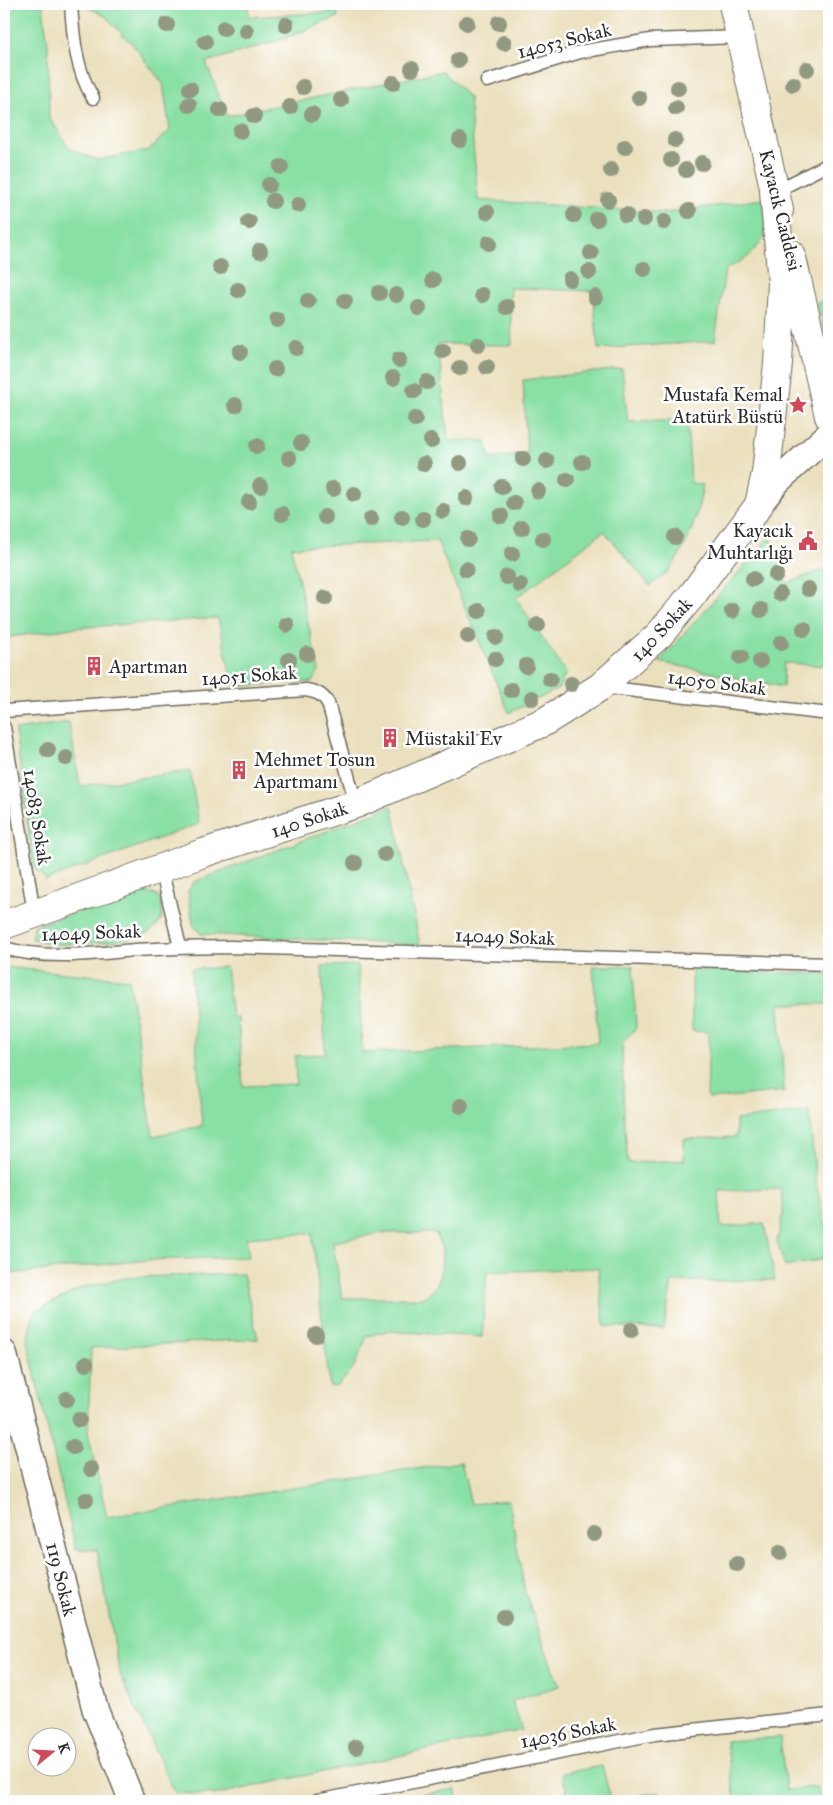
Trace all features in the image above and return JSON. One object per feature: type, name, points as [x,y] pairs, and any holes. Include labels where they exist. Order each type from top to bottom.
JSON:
[{"type":"main road","name":"Kayacık Caddesi","points":[[733,4],[774,192],[799,284],[829,416]]},
{"type":"main road","name":"140 Sokak","points":[[4,925],[161,868],[356,804],[544,722],[600,687],[659,635],[694,594],[759,505],[766,473],[778,364],[782,282],[774,192]]},
{"type":"street","name":"140 Sokak","points":[[759,505],[777,482],[829,434]]},
{"type":"street","name":"119 Sokak","points":[[4,1353],[95,1709],[132,1801]]},
{"type":"lane","points":[[71,4],[72,28],[78,63],[85,85],[93,98]]},
{"type":"lane","name":"14053 Sokak","points":[[487,81],[588,50],[650,40],[741,37]]},
{"type":"lane","points":[[774,192],[829,164]]},
{"type":"lane","name":"14050 Sokak","points":[[600,687],[829,714]]},
{"type":"lane","name":"14051 Sokak","points":[[4,711],[306,690],[317,692],[323,695],[328,704],[356,804]]},
{"type":"lane","name":"14083 Sokak","points":[[4,727],[34,913]]},
{"type":"lane","points":[[161,868],[180,947]]},
{"type":"lane","name":"14049 Sokak","points":[[4,948],[16,952],[66,956],[180,947],[241,947],[829,964]]},
{"type":"lane","name":"14036 Sokak","points":[[317,1801],[655,1734],[829,1715]]},
{"type":"green space","points":[[4,4],[43,5],[48,46],[49,117],[70,149],[97,160],[149,150],[170,130],[163,84],[134,46],[106,17],[87,6],[87,4],[248,4],[249,17],[337,12],[338,17],[281,40],[206,62],[227,116],[443,71],[469,98],[478,200],[666,213],[763,199],[766,236],[749,256],[725,270],[715,341],[598,349],[593,291],[510,288],[512,345],[438,344],[448,440],[486,441],[490,459],[527,454],[523,380],[622,369],[628,422],[687,420],[691,483],[703,485],[688,539],[669,571],[650,586],[604,531],[516,598],[566,673],[558,689],[509,713],[437,541],[291,547],[319,671],[312,682],[233,686],[218,618],[72,628],[4,638]]},
{"type":"green space","points":[[829,298],[829,349],[817,303]]},
{"type":"green space","points":[[770,537],[787,583],[829,568],[829,666],[784,663],[783,687],[659,662]]},
{"type":"green space","points":[[69,722],[80,786],[190,771],[199,824],[46,880],[34,868],[15,730]]},
{"type":"green space","points":[[392,806],[420,945],[201,934],[193,924],[188,891],[194,882]]},
{"type":"green space","points":[[149,893],[158,896],[162,911],[160,922],[140,936],[110,942],[62,944],[51,944],[31,938],[34,926],[133,894]]},
{"type":"green space","points":[[358,965],[362,1053],[598,1043],[593,966],[633,966],[636,1028],[622,1043],[624,1118],[628,1163],[684,1160],[684,1139],[736,1137],[736,1120],[809,1111],[816,1183],[825,1224],[829,1224],[829,1258],[785,1267],[777,1241],[783,1214],[781,1189],[719,1191],[721,1227],[764,1223],[775,1280],[672,1282],[664,1329],[604,1326],[598,1268],[487,1272],[482,1337],[387,1331],[367,1336],[354,1367],[338,1386],[330,1387],[312,1233],[246,1238],[249,1257],[149,1260],[9,1274],[4,1259],[4,967],[129,979],[153,1136],[202,1126],[191,969],[226,967],[232,1018],[238,1018],[243,1086],[296,1084],[295,1056],[325,1054],[322,966]],"holes":[[[381,1233],[436,1233],[442,1250],[441,1276],[433,1291],[422,1298],[342,1298],[333,1242]]]},
{"type":"green space","points":[[692,970],[829,974],[829,1004],[779,1004],[784,1091],[707,1098],[709,1032],[692,1031]]},
{"type":"green space","points":[[243,1274],[258,1339],[91,1348],[88,1432],[107,1517],[461,1462],[471,1504],[509,1500],[525,1592],[559,1686],[512,1701],[522,1730],[213,1795],[175,1793],[120,1674],[97,1550],[76,1549],[27,1341],[34,1312],[81,1288],[129,1277]]},
{"type":"green space","points":[[780,1737],[786,1790],[818,1787],[819,1801],[735,1801],[726,1741]]},
{"type":"green space","points":[[602,1766],[611,1799],[660,1792],[661,1801],[569,1801],[562,1773]]},
{"type":"green space","points":[[456,1789],[457,1801],[406,1801],[405,1797]]},
{"type":"place","name":"Mustafa Kemal Atatürk Büstü","points":[[798,405]]},
{"type":"place","name":"Kayacık Muhtarlığı","points":[[808,541]]},
{"type":"place","name":"Apartman","points":[[94,666]]},
{"type":"place","name":"Müstakil Ev","points":[[390,738]]},
{"type":"place","name":"Mehmet Tosun Apartmanı","points":[[239,770]]}]
